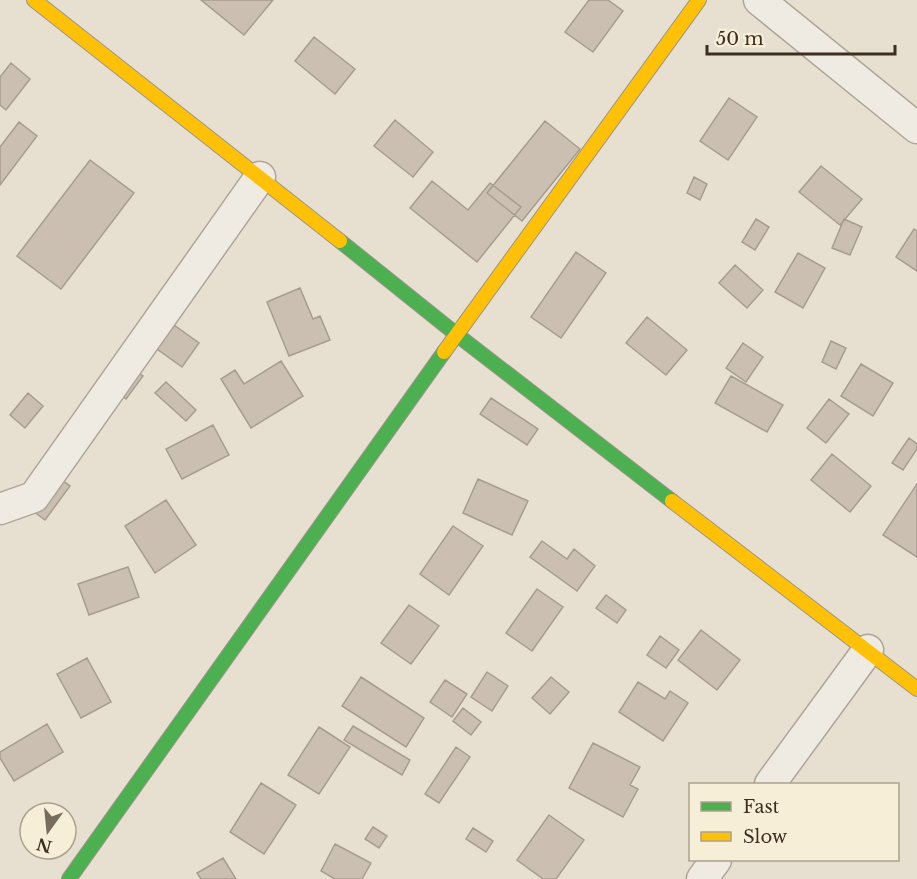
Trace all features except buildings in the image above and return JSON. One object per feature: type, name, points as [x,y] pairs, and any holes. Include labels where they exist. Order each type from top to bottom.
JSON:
[{"type":"street","points":[[34,0],[456,334],[917,689]]},
{"type":"street","points":[[69,879],[456,334],[699,0]]},
{"type":"street","points":[[759,0],[917,128]]},
{"type":"street","points":[[0,509],[34,497],[260,177]]},
{"type":"street","points":[[771,783],[868,650]]},
{"type":"street","points":[[702,879],[715,861]]},
{"type":"traffic: fast","points":[[340,241],[672,501]]},
{"type":"traffic: fast","points":[[69,879],[444,352]]},
{"type":"traffic: slow","points":[[34,0],[340,241]]},
{"type":"traffic: slow","points":[[444,352],[699,0]]},
{"type":"traffic: slow","points":[[672,501],[917,689]]}]
